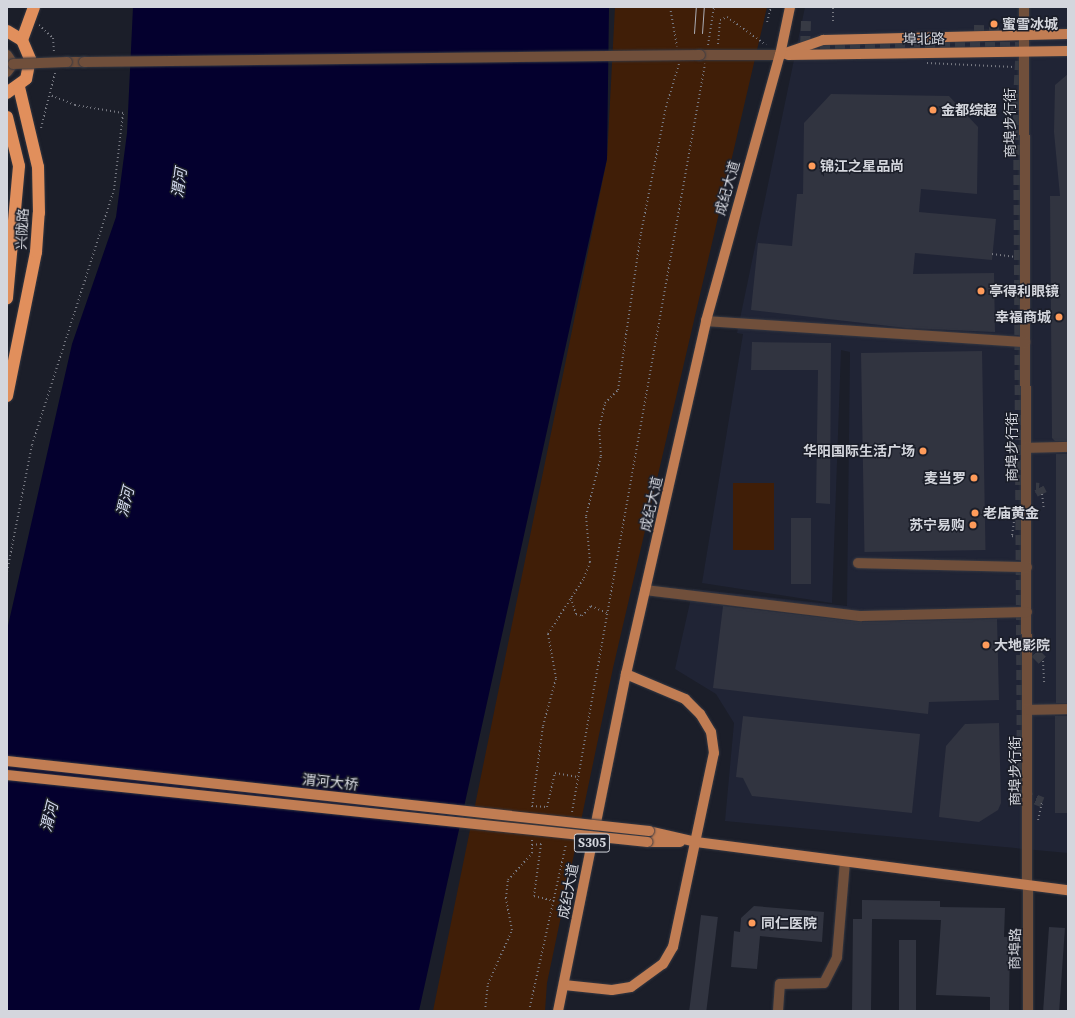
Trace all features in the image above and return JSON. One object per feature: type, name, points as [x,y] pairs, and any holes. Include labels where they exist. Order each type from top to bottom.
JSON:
[{"type":"highway","points":[[22,40],[32,19],[34,7]]},
{"type":"highway","points":[[7,31],[22,40],[28,48],[30,69],[19,87],[7,93]]},
{"type":"highway","name":"兴陇路","points":[[7,396],[32,280],[39,214],[38,167],[19,87]]},
{"type":"highway","name":"兴陇路","points":[[7,116],[19,166],[9,262],[7,298]]},
{"type":"main road","name":"成纪大道","points":[[558,1011],[626,674],[706,321],[780,55],[790,7]]},
{"type":"main road","points":[[780,55],[823,40],[1068,34]]},
{"type":"main road","name":"埠北路","points":[[780,55],[1068,52]]},
{"type":"main road","points":[[564,985],[612,990],[631,987],[662,964],[672,947],[696,842],[714,753],[711,732],[700,714],[685,700],[626,674]]},
{"type":"main road","name":"渭河大桥","points":[[7,761],[650,831],[696,842]]},
{"type":"main road","name":"渭河大桥","points":[[7,775],[648,842],[696,842]]},
{"type":"main road","points":[[696,842],[1030,887],[1068,890]]},
{"type":"street","name":"商埠步行街","points":[[1024,7],[1030,887]]},
{"type":"street","points":[[9,64],[67,62],[780,55]]},
{"type":"street","points":[[706,321],[1026,342]]},
{"type":"street","points":[[1026,448],[1068,447]]},
{"type":"street","points":[[858,564],[1027,567]]},
{"type":"street","points":[[645,590],[861,616],[1027,612]]},
{"type":"street","points":[[1028,710],[1068,709]]},
{"type":"street","points":[[778,1011],[780,984],[824,983],[837,957],[845,862]]},
{"type":"street","name":"商埠路","points":[[1028,1011],[1030,887]]},
{"type":"path","points":[[670,7],[678,54]]},
{"type":"path","points":[[714,7],[708,47],[718,46],[720,20],[727,17],[780,55]]},
{"type":"path","points":[[766,22],[771,7]]},
{"type":"path","points":[[833,7],[833,21]]},
{"type":"path","points":[[32,19],[53,38]]},
{"type":"path","points":[[571,814],[609,614],[703,55]]},
{"type":"path","points":[[532,814],[543,726],[556,678],[548,634],[571,598],[590,562],[586,516],[601,456],[599,429],[605,402],[618,390],[641,233],[678,61]]},
{"type":"path","points":[[952,66],[1020,67]]},
{"type":"path","points":[[41,137],[42,115],[56,82]]},
{"type":"path","points":[[7,572],[32,446],[114,190],[123,113],[75,105],[50,96]]},
{"type":"path","points":[[992,254],[1025,258]]},
{"type":"path","points":[[1042,494],[1044,510]]},
{"type":"path","points":[[571,598],[576,614],[582,616],[591,606],[609,614]]},
{"type":"path","points":[[1043,661],[1044,682]]},
{"type":"path","points":[[532,806],[547,808],[555,773],[578,777]]},
{"type":"path","points":[[485,1011],[488,984],[512,930],[506,898],[508,880],[532,853],[532,837]]},
{"type":"path","points":[[529,1011],[567,837]]},
{"type":"path","points":[[532,844],[541,844],[534,896],[554,901]]},
{"type":"shaded area","points":[[615,7],[767,7],[613,668],[547,983],[545,1011],[433,1011],[607,159]]},
{"type":"shaded area","points":[[805,7],[1068,7],[1068,853],[725,821],[734,723],[716,694],[675,669],[693,589],[847,606],[850,352],[841,350],[832,603],[702,583],[743,334],[737,333]]},
{"type":"shaded area","points":[[733,483],[774,483],[774,550],[733,550]]},
{"type":"water","name":"渭河","points":[[133,7],[609,7],[607,159],[419,1011],[7,1011],[7,630],[72,344],[116,217],[127,133]]},
{"type":"building","name":"幸福商城","points":[[1068,74],[1068,441],[1055,441],[1052,438],[1050,196],[1060,196],[1054,132],[1055,85]]},
{"type":"building","points":[[831,94],[949,96],[978,127],[977,194],[921,189],[919,212],[996,219],[992,260],[915,253],[913,274],[994,273],[995,332],[906,328],[751,310],[758,243],[792,246],[797,194],[803,194],[804,123]]},
{"type":"building","points":[[752,342],[831,343],[830,504],[816,503],[818,370],[751,370]]},
{"type":"building","name":"华阳国际生活广场","points":[[982,351],[985,550],[864,552],[861,353]]},
{"type":"building","points":[[1056,454],[1068,454],[1068,703],[1056,703]]},
{"type":"building","points":[[791,518],[811,518],[811,584],[791,584]]},
{"type":"building","points":[[723,606],[861,622],[997,619],[999,700],[929,702],[928,714],[713,688]]},
{"type":"building","points":[[743,716],[920,734],[912,813],[752,796],[743,778],[736,777]]},
{"type":"building","points":[[1055,716],[1068,716],[1068,813],[1055,813]]},
{"type":"building","points":[[999,723],[1001,803],[998,810],[979,822],[939,817],[946,746],[965,724]]},
{"type":"building","points":[[862,900],[940,901],[940,907],[1005,908],[1004,937],[1010,937],[1009,1011],[990,1011],[990,997],[936,995],[941,920],[872,919],[871,1011],[852,1011],[853,919],[862,919]]},
{"type":"building","points":[[754,906],[824,912],[822,942],[760,936],[757,969],[731,967],[734,931],[740,932],[741,918]]},
{"type":"building","points":[[701,915],[718,917],[706,1011],[689,1010]]},
{"type":"building","points":[[1049,927],[1065,928],[1059,1011],[1043,1011]]},
{"type":"building","points":[[899,940],[916,940],[916,1011],[899,1011]]},
{"type":"tunnel","points":[[806,21],[805,46],[1020,47]]},
{"type":"tunnel","points":[[974,30],[1013,31]]},
{"type":"tunnel","points":[[1010,111],[1018,100],[1020,61]]},
{"type":"tunnel","points":[[1018,100],[1022,794],[1042,802]]},
{"type":"tunnel","points":[[1021,486],[1039,488],[1042,494]]},
{"type":"tunnel","points":[[1021,650],[1035,653],[1043,661]]},
{"type":"tram line","points":[[694,33],[696,7]]},
{"type":"tram line","points":[[702,33],[704,7]]},
{"type":"place","name":"蜜雪冰城","points":[[994,24]]},
{"type":"place","name":"金都综超","points":[[933,110]]},
{"type":"place","name":"锦江之星品尚","points":[[812,166]]},
{"type":"place","name":"亭得利眼镜","points":[[981,291]]},
{"type":"place","name":"幸福商城","points":[[1059,317]]},
{"type":"place","name":"华阳国际生活广场","points":[[923,451]]},
{"type":"place","name":"麦当罗","points":[[974,478]]},
{"type":"place","name":"老庙黄金","points":[[975,513]]},
{"type":"place","name":"苏宁易购","points":[[973,525]]},
{"type":"place","name":"大地影院","points":[[986,645]]},
{"type":"place","name":"同仁医院","points":[[752,923]]}]
